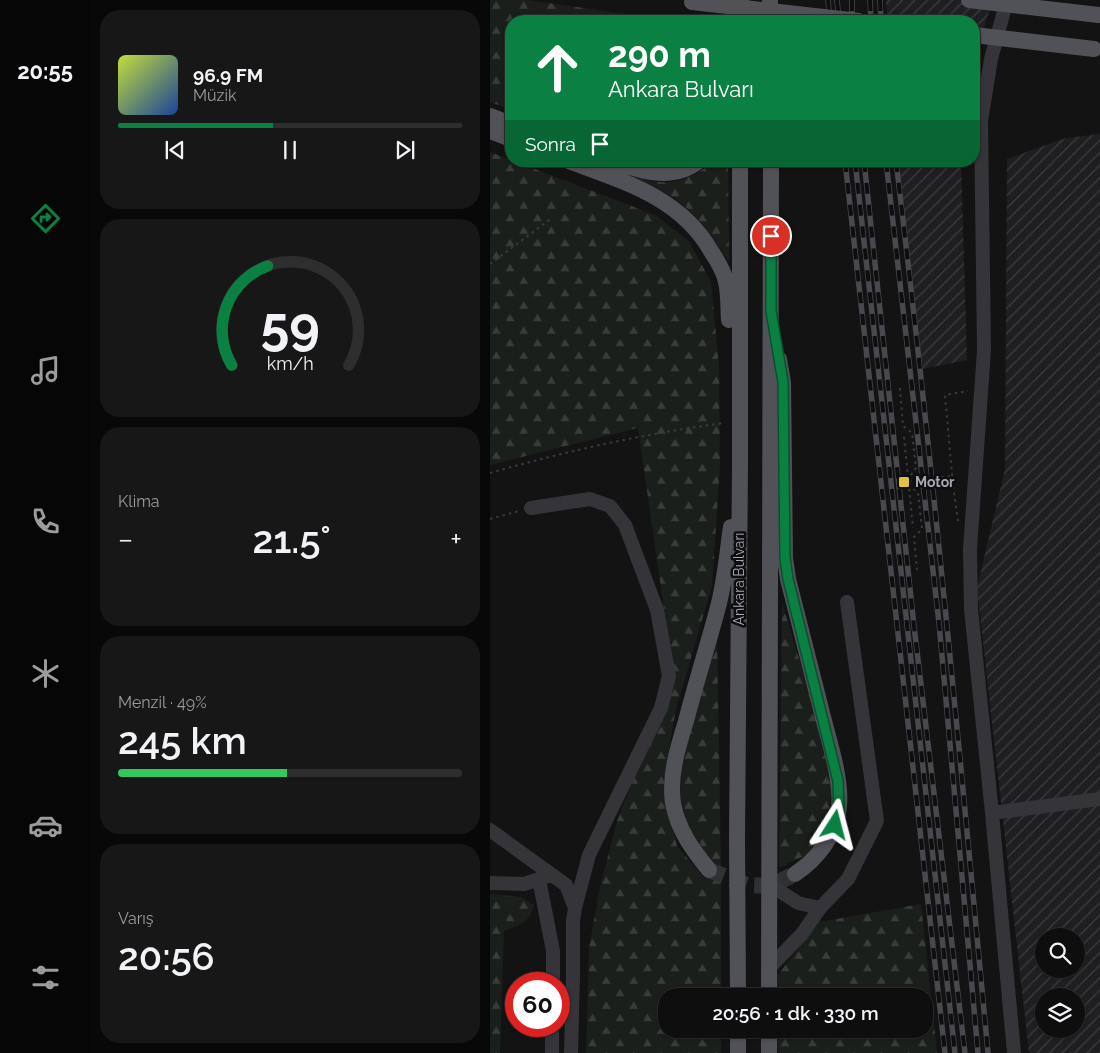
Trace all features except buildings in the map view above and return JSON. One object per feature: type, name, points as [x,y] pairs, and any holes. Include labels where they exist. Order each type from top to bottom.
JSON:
[{"type":"main road","points":[[741,0],[741,15]]},
{"type":"main road","points":[[770,0],[770,15]]},
{"type":"main road","points":[[969,0],[1100,15]]},
{"type":"main road","points":[[687,1],[807,15]]},
{"type":"main road","points":[[980,36],[1097,49]]},
{"type":"main road","points":[[490,116],[505,122]]},
{"type":"main road","points":[[490,131],[505,137]]},
{"type":"main road","points":[[585,167],[657,196],[681,214],[708,244],[726,281],[729,338],[729,423],[740,464],[719,604],[672,776],[673,801],[677,820],[694,851],[709,870]]},
{"type":"main road","points":[[628,167],[641,172],[662,173],[688,167]]},
{"type":"main road","name":"Ankara Bulvarı","points":[[738,988],[740,167]]},
{"type":"main road","points":[[769,988],[771,167]]},
{"type":"main road","points":[[771,311],[783,382],[785,558],[788,579],[832,754],[839,797],[839,812],[825,847],[816,858],[795,874]]},
{"type":"main road","points":[[738,1038],[738,1053]]},
{"type":"main road","points":[[769,1038],[769,1053]]},
{"type":"street","points":[[1007,0],[991,59],[981,121],[984,350],[970,550],[971,609],[1014,1053]]},
{"type":"street","points":[[531,508],[590,499],[610,506],[626,525],[657,610],[669,676],[662,708],[589,855],[575,908],[573,921],[571,1053]]},
{"type":"street","points":[[769,968],[802,934],[820,908],[848,879],[877,820],[846,602]]},
{"type":"street","points":[[992,813],[1100,799]]},
{"type":"street","points":[[490,830],[545,877],[566,885],[575,908]]},
{"type":"street","points":[[490,883],[524,884],[545,877]]},
{"type":"street","points":[[545,877],[553,951],[552,972]]},
{"type":"street","points":[[769,884],[798,903],[820,908]]},
{"type":"street","points":[[552,1037],[552,1053]]},
{"type":"path","points":[[490,264],[552,218]]},
{"type":"path","points":[[900,388],[903,426],[912,433],[916,468],[909,481]]},
{"type":"path","points":[[957,520],[945,395],[982,389]]},
{"type":"path","points":[[490,473],[542,458],[670,430],[729,423]]},
{"type":"path","points":[[904,437],[913,528]]},
{"type":"path","points":[[909,481],[952,476]]},
{"type":"path","points":[[909,481],[918,492],[922,529],[914,537],[917,570]]},
{"type":"path","points":[[490,519],[531,508]]},
{"type":"shaded area","points":[[886,0],[995,0],[987,17],[980,43],[980,15],[887,15]]},
{"type":"shaded area","points":[[1100,134],[1100,1053],[1029,1053],[977,588],[1005,469],[1007,159],[1066,138]]},
{"type":"shaded area","points":[[900,167],[961,167],[967,360],[923,369]]},
{"type":"green space","points":[[490,0],[528,0],[638,15],[505,15],[505,108],[490,102]]},
{"type":"green space","points":[[490,152],[505,158],[505,167],[529,167],[655,215],[689,241],[711,282],[719,367],[720,464],[712,586],[675,713],[664,780],[669,814],[677,846],[705,879],[712,862],[688,826],[680,797],[682,768],[694,714],[717,637],[721,988],[658,988],[658,1038],[721,1038],[721,1053],[586,1053],[589,948],[600,887],[617,821],[674,678],[638,428],[490,465]]},
{"type":"green space","points":[[706,167],[728,167],[729,262],[710,234],[679,201],[633,178],[633,176],[651,181],[668,182],[683,179]]},
{"type":"green space","points":[[782,602],[814,709],[832,785],[828,821],[820,842],[812,852],[779,868]]},
{"type":"green space","points":[[490,894],[521,897],[534,905],[527,920],[504,931],[500,1053],[490,1053]]},
{"type":"green space","points":[[921,904],[930,988],[777,988],[777,976],[819,922]]},
{"type":"green space","points":[[933,1016],[937,1053],[778,1053],[777,1038],[933,1038]]},
{"type":"tunnel","points":[[709,870],[747,885],[770,886],[795,874]]},
{"type":"railway","points":[[828,0],[829,15]]},
{"type":"railway","points":[[837,0],[838,15]]},
{"type":"railway","points":[[852,0],[852,15]]},
{"type":"railway","points":[[870,0],[871,15]]},
{"type":"railway","points":[[880,0],[881,15]]},
{"type":"railway","points":[[846,167],[945,1053]]},
{"type":"railway","points":[[856,167],[955,1053]]},
{"type":"railway","points":[[865,167],[914,626],[965,1053]]},
{"type":"railway","points":[[887,167],[939,623],[978,1053]]},
{"type":"railway","points":[[897,167],[934,495],[988,1053]]},
{"type":"place","name":"Motor","points":[[904,482]]},
{"type":"route","points":[[771,236],[771,311],[783,382],[785,558],[788,579],[838,781],[839,812],[835,825]]}]
